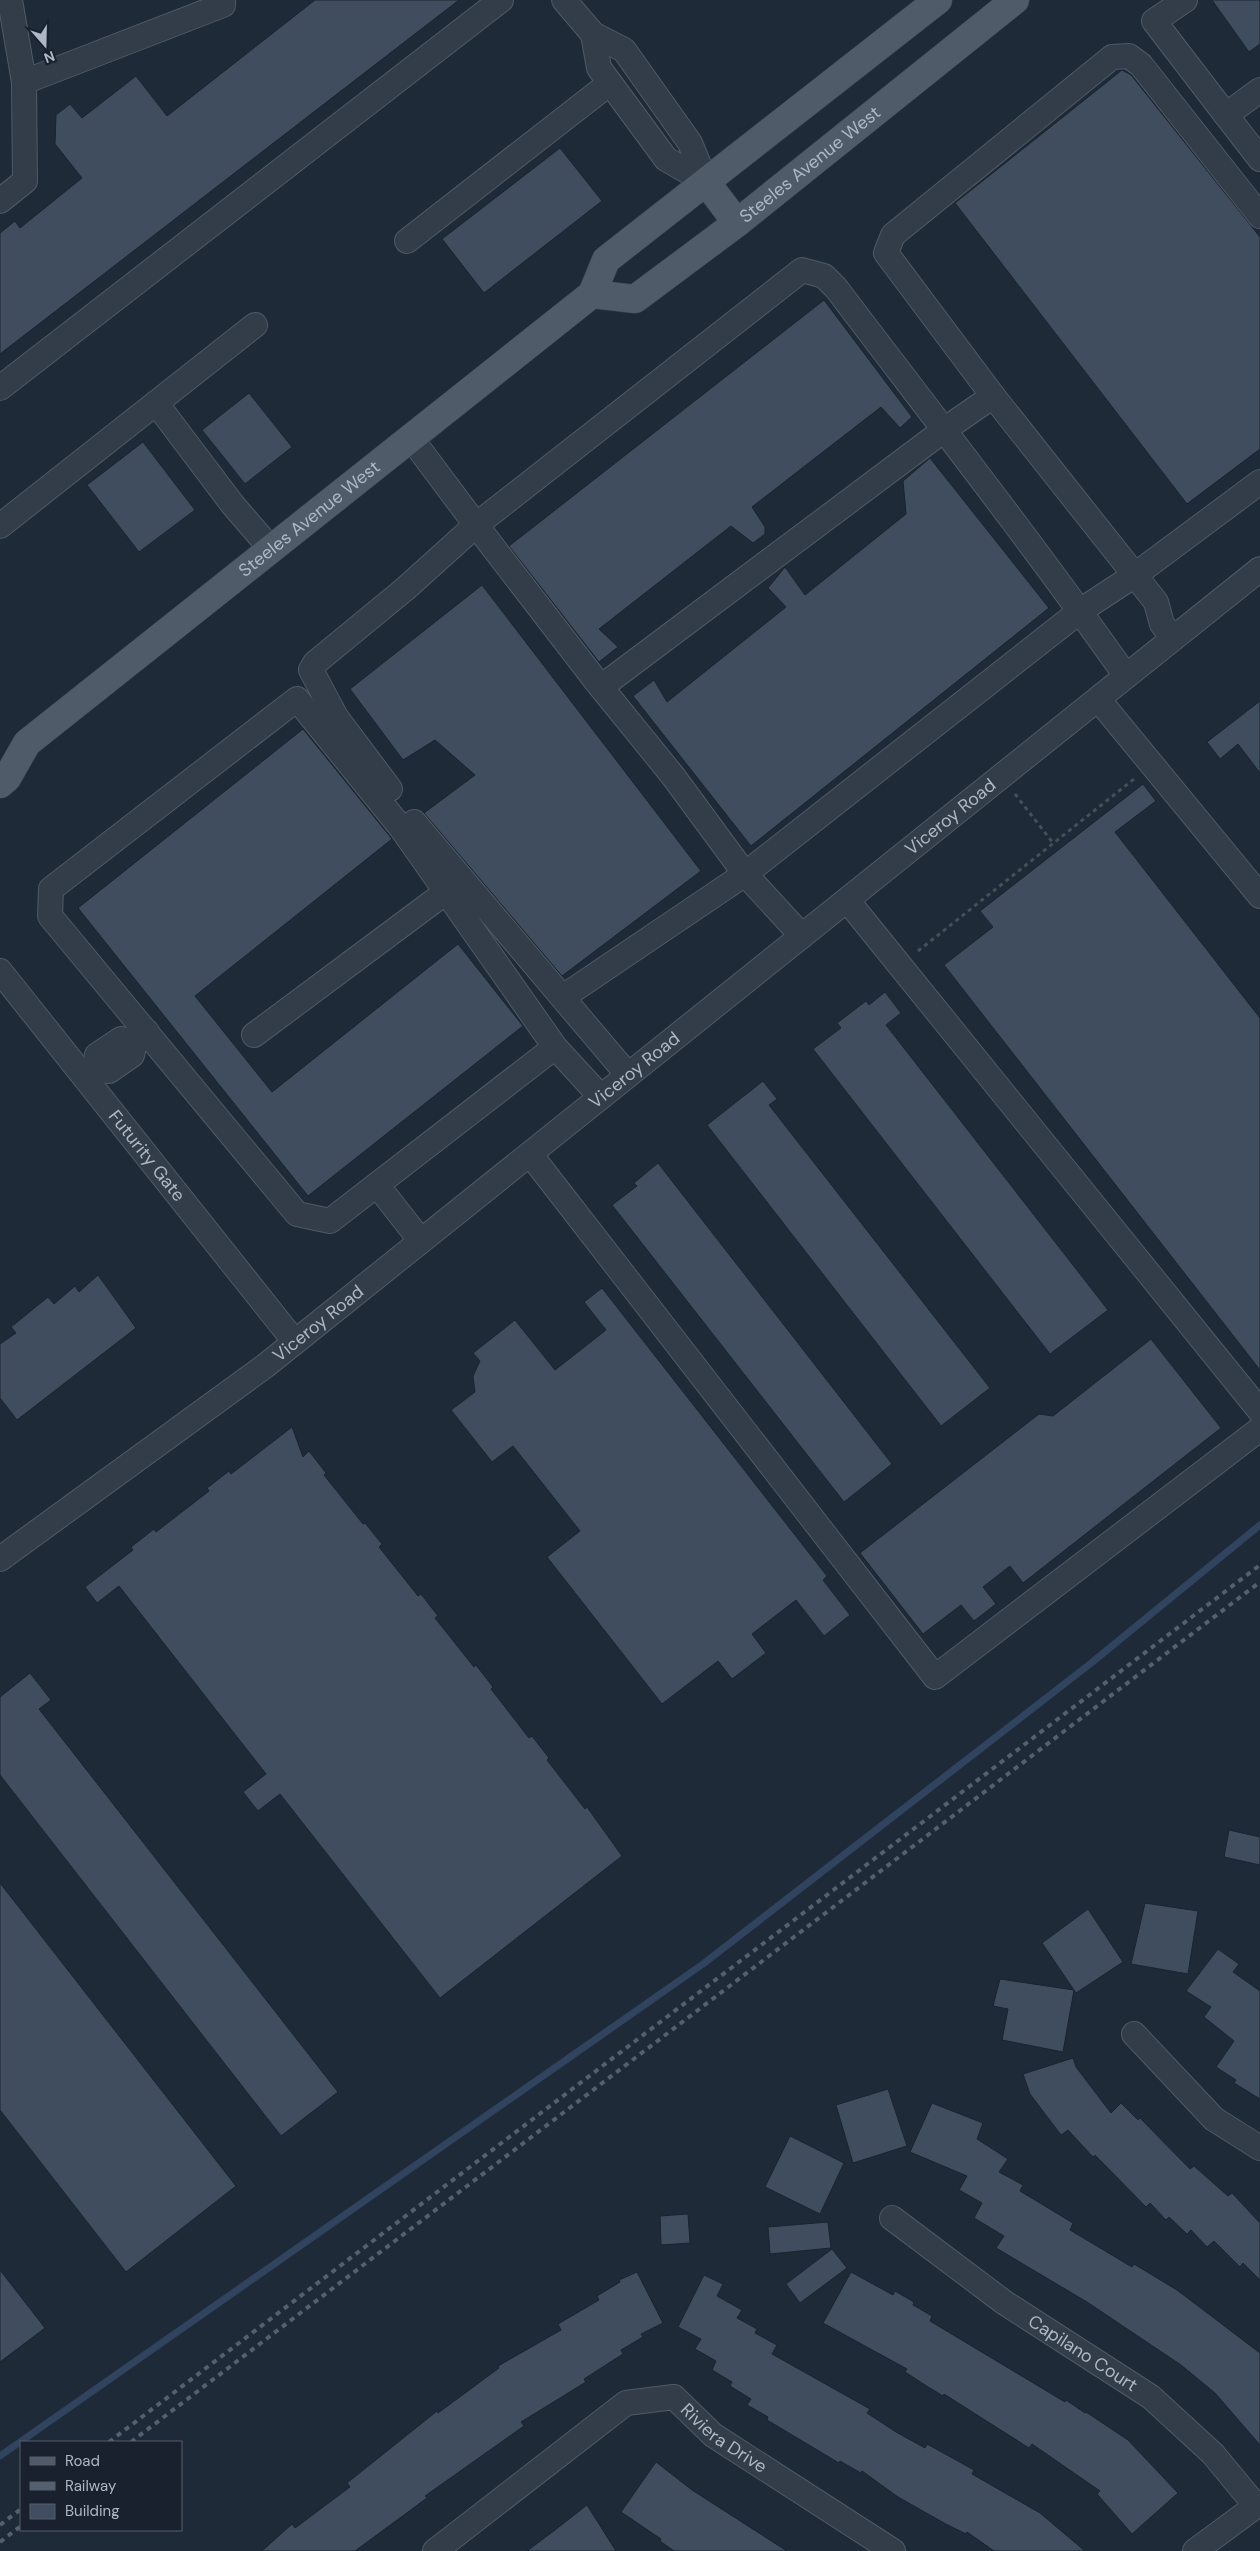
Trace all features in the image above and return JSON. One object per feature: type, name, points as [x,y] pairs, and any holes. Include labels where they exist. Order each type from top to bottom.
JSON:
[{"type":"main road","name":"Steeles Avenue West","points":[[0,784],[7,778],[27,743],[592,294],[606,260],[938,0]]},
{"type":"main road","name":"Steeles Avenue West","points":[[592,294],[635,299],[737,223],[1015,0]]},
{"type":"main road","points":[[706,182],[737,223]]},
{"type":"main road","points":[[0,745],[27,743]]},
{"type":"street","points":[[0,201],[25,181],[24,82],[10,0]]},
{"type":"street","points":[[0,388],[501,0]]},
{"type":"street","points":[[564,0],[593,34],[624,50],[690,143],[706,182]]},
{"type":"street","points":[[1185,0],[1154,22],[1260,159]]},
{"type":"street","points":[[24,82],[223,2]]},
{"type":"street","points":[[593,34],[599,68],[666,159],[706,182]]},
{"type":"street","points":[[1173,638],[1162,624],[1156,602],[993,396],[886,253],[893,235],[1112,57],[1129,56],[1141,65],[1260,216]]},
{"type":"street","points":[[407,241],[610,83]]},
{"type":"street","points":[[1226,115],[1260,90]]},
{"type":"street","points":[[628,1075],[416,825],[336,717],[311,670],[315,663],[405,589],[476,525],[802,270],[824,276],[836,288],[1080,611],[1126,676]]},
{"type":"street","points":[[0,526],[255,325]]},
{"type":"street","points":[[601,687],[944,430],[993,396]]},
{"type":"street","points":[[156,403],[233,505],[271,549]]},
{"type":"street","points":[[411,438],[601,687],[673,776],[745,874],[802,936]]},
{"type":"street","points":[[563,997],[745,874],[1080,611],[1135,575],[1260,482]]},
{"type":"street","name":"Viceroy Road","points":[[0,1559],[295,1342],[1173,638],[1256,581]]},
{"type":"street","points":[[555,1047],[330,1221],[298,1214],[141,1037],[50,916],[51,888],[296,699],[402,829],[555,1047],[601,1097]]},
{"type":"street","points":[[1098,699],[1260,896]]},
{"type":"street","points":[[254,1035],[446,892]]},
{"type":"street","points":[[847,900],[1260,1411]]},
{"type":"street","name":"Futurity Gate","points":[[0,971],[90,1073],[295,1342]]},
{"type":"street","points":[[90,1073],[109,1071],[117,1066],[132,1055],[141,1037]]},
{"type":"street","points":[[530,1154],[935,1677],[1260,1429]]},
{"type":"street","points":[[377,1185],[421,1241]]},
{"type":"street","points":[[1134,2034],[1214,2119],[1260,2148]]},
{"type":"street","name":"Capilano Court","points":[[892,2218],[1005,2303],[1151,2397],[1213,2454],[1258,2505]]},
{"type":"street","name":"Riviera Drive","points":[[435,2551],[626,2403],[674,2397],[713,2435],[894,2551]]},
{"type":"street","points":[[1196,2551],[1258,2505]]},
{"type":"path","points":[[900,965],[1152,764]]},
{"type":"path","points":[[1001,776],[1053,843]]},
{"type":"building","points":[[315,0],[459,0],[0,354],[0,233],[15,221],[20,228],[82,178],[55,144],[56,115],[70,104],[82,118],[136,76],[167,116]]},
{"type":"building","points":[[1212,0],[1260,0],[1260,44],[1249,52]]},
{"type":"building","points":[[1122,70],[1131,75],[1260,237],[1260,449],[1187,504],[955,203]]},
{"type":"building","points":[[560,148],[602,201],[484,293],[442,239]]},
{"type":"building","points":[[824,300],[912,417],[900,428],[881,407],[752,507],[765,527],[765,534],[753,543],[731,526],[599,629],[618,647],[599,662],[509,546]]},
{"type":"building","points":[[249,393],[292,447],[245,484],[202,430]]},
{"type":"building","points":[[143,442],[195,510],[139,552],[87,485]]},
{"type":"building","points":[[930,458],[1049,608],[751,846],[633,696],[654,680],[667,702],[786,607],[768,588],[785,567],[805,595],[906,514],[903,481]]},
{"type":"building","points":[[482,585],[701,871],[562,976],[424,813],[475,775],[435,740],[403,760],[350,689]]},
{"type":"building","points":[[1260,701],[1260,773],[1238,744],[1220,759],[1207,742]]},
{"type":"building","points":[[303,729],[392,839],[195,996],[272,1092],[458,944],[523,1026],[308,1196],[78,908]]},
{"type":"building","points":[[1143,784],[1156,801],[1115,832],[1260,1018],[1260,1370],[944,965],[993,927],[980,911]]},
{"type":"building","points":[[885,992],[901,1013],[886,1025],[1108,1310],[1050,1354],[813,1049],[841,1028],[837,1023],[866,1001],[869,1005]]},
{"type":"building","points":[[763,1081],[777,1099],[769,1105],[990,1388],[941,1426],[707,1125]]},
{"type":"building","points":[[658,1163],[892,1464],[844,1502],[612,1205],[637,1186],[634,1183]]},
{"type":"building","points":[[98,1275],[136,1328],[17,1420],[0,1398],[0,1344],[16,1333],[11,1327],[48,1297],[54,1304],[75,1286],[79,1292]]},
{"type":"building","points":[[602,1288],[827,1576],[823,1580],[850,1615],[824,1636],[796,1600],[752,1634],[766,1653],[732,1679],[718,1661],[662,1704],[547,1557],[580,1531],[513,1446],[492,1462],[451,1410],[475,1392],[473,1376],[480,1361],[473,1353],[515,1320],[555,1370],[606,1330],[584,1302]]},
{"type":"building","points":[[1151,1339],[1221,1428],[1023,1583],[1010,1566],[983,1587],[996,1604],[974,1621],[961,1605],[923,1634],[860,1553],[1039,1414],[1053,1416]]},
{"type":"building","points":[[292,1427],[303,1457],[309,1451],[326,1473],[324,1475],[363,1524],[365,1523],[382,1544],[379,1547],[418,1596],[421,1594],[438,1616],[435,1618],[474,1667],[476,1665],[493,1687],[491,1689],[529,1738],[532,1736],[549,1758],[547,1760],[585,1809],[587,1807],[622,1856],[440,1998],[280,1794],[258,1811],[243,1792],[266,1774],[119,1586],[97,1603],[85,1587],[133,1550],[131,1547],[154,1529],[156,1532],[209,1491],[207,1488],[229,1471],[231,1474]]},
{"type":"building","points":[[30,1673],[51,1700],[39,1709],[338,2092],[281,2136],[0,1775],[0,1697]]},
{"type":"building","points":[[1229,1830],[1260,1837],[1260,1865],[1224,1857]]},
{"type":"building","points":[[0,1883],[236,2186],[126,2272],[0,2110]]},
{"type":"building","points":[[1145,1903],[1198,1911],[1188,1974],[1131,1964]]},
{"type":"building","points":[[1088,1909],[1123,1962],[1076,1993],[1042,1943]]},
{"type":"building","points":[[1218,1949],[1239,1964],[1233,1972],[1260,1991],[1260,2099],[1234,2083],[1236,2080],[1216,2067],[1234,2041],[1204,2017],[1211,2007],[1186,1991]]},
{"type":"building","points":[[1000,1979],[1074,1990],[1063,2052],[1002,2040],[1008,2009],[993,2006]]},
{"type":"building","points":[[1073,2058],[1076,2067],[1111,2113],[1121,2103],[1138,2120],[1140,2118],[1190,2169],[1194,2166],[1228,2196],[1232,2193],[1260,2223],[1260,2280],[1243,2263],[1240,2267],[1214,2241],[1207,2247],[1191,2230],[1187,2234],[1169,2217],[1166,2220],[1150,2203],[1146,2207],[1095,2155],[1093,2157],[1068,2130],[1061,2135],[1030,2094],[1023,2074]]},
{"type":"building","points":[[888,2089],[907,2146],[853,2163],[836,2105]]},
{"type":"building","points":[[932,2103],[983,2123],[977,2139],[1008,2159],[999,2172],[1023,2185],[1020,2191],[1073,2223],[1070,2230],[1132,2267],[1134,2264],[1177,2290],[1260,2353],[1260,2445],[1215,2393],[1181,2365],[1087,2302],[996,2248],[1004,2236],[974,2218],[982,2203],[959,2190],[967,2176],[910,2152]]},
{"type":"building","points":[[790,2136],[844,2163],[820,2214],[765,2187]]},
{"type":"building","points":[[688,2214],[690,2243],[661,2245],[660,2216]]},
{"type":"building","points":[[828,2222],[831,2248],[770,2254],[768,2227]]},
{"type":"building","points":[[832,2249],[847,2268],[800,2303],[786,2284]]},
{"type":"building","points":[[0,2270],[45,2328],[0,2362]]},
{"type":"building","points":[[637,2272],[663,2323],[641,2334],[643,2337],[621,2350],[623,2354],[584,2379],[586,2382],[521,2422],[524,2426],[425,2496],[427,2498],[355,2551],[262,2551],[292,2524],[295,2528],[350,2487],[347,2483],[437,2411],[438,2413],[499,2368],[498,2366],[561,2330],[558,2324],[599,2300],[597,2296],[620,2282],[619,2280]]},
{"type":"building","points":[[851,2272],[893,2295],[895,2291],[914,2302],[913,2305],[932,2316],[930,2321],[1065,2402],[1066,2400],[1086,2412],[1128,2440],[1178,2493],[1132,2534],[1097,2494],[1100,2491],[1032,2444],[1029,2448],[944,2394],[943,2396],[925,2385],[905,2372],[907,2369],[823,2323]]},
{"type":"building","points":[[704,2275],[723,2284],[717,2296],[742,2310],[737,2318],[757,2329],[755,2333],[777,2345],[772,2354],[870,2409],[867,2413],[896,2432],[925,2448],[927,2444],[974,2470],[972,2474],[1040,2513],[1085,2551],[994,2551],[967,2532],[966,2534],[944,2523],[898,2497],[862,2471],[861,2473],[840,2461],[839,2463],[767,2420],[768,2417],[747,2405],[751,2399],[730,2386],[732,2382],[712,2370],[716,2361],[695,2349],[701,2339],[678,2327]]},
{"type":"building","points":[[656,2462],[692,2490],[787,2551],[674,2551],[660,2541],[661,2539],[621,2512]]},
{"type":"building","points":[[587,2505],[616,2551],[527,2551],[555,2530]]},
{"type":"waterway","points":[[21,2441],[703,1964],[1090,1664],[1260,1525]]},
{"type":"waterway","points":[[0,2456],[20,2442]]},
{"type":"railway","points":[[110,2441],[1260,1565]]},
{"type":"railway","points":[[132,2441],[1260,1582]]},
{"type":"railway","points":[[0,2525],[20,2510]]},
{"type":"railway","points":[[0,2542],[20,2527]]}]
